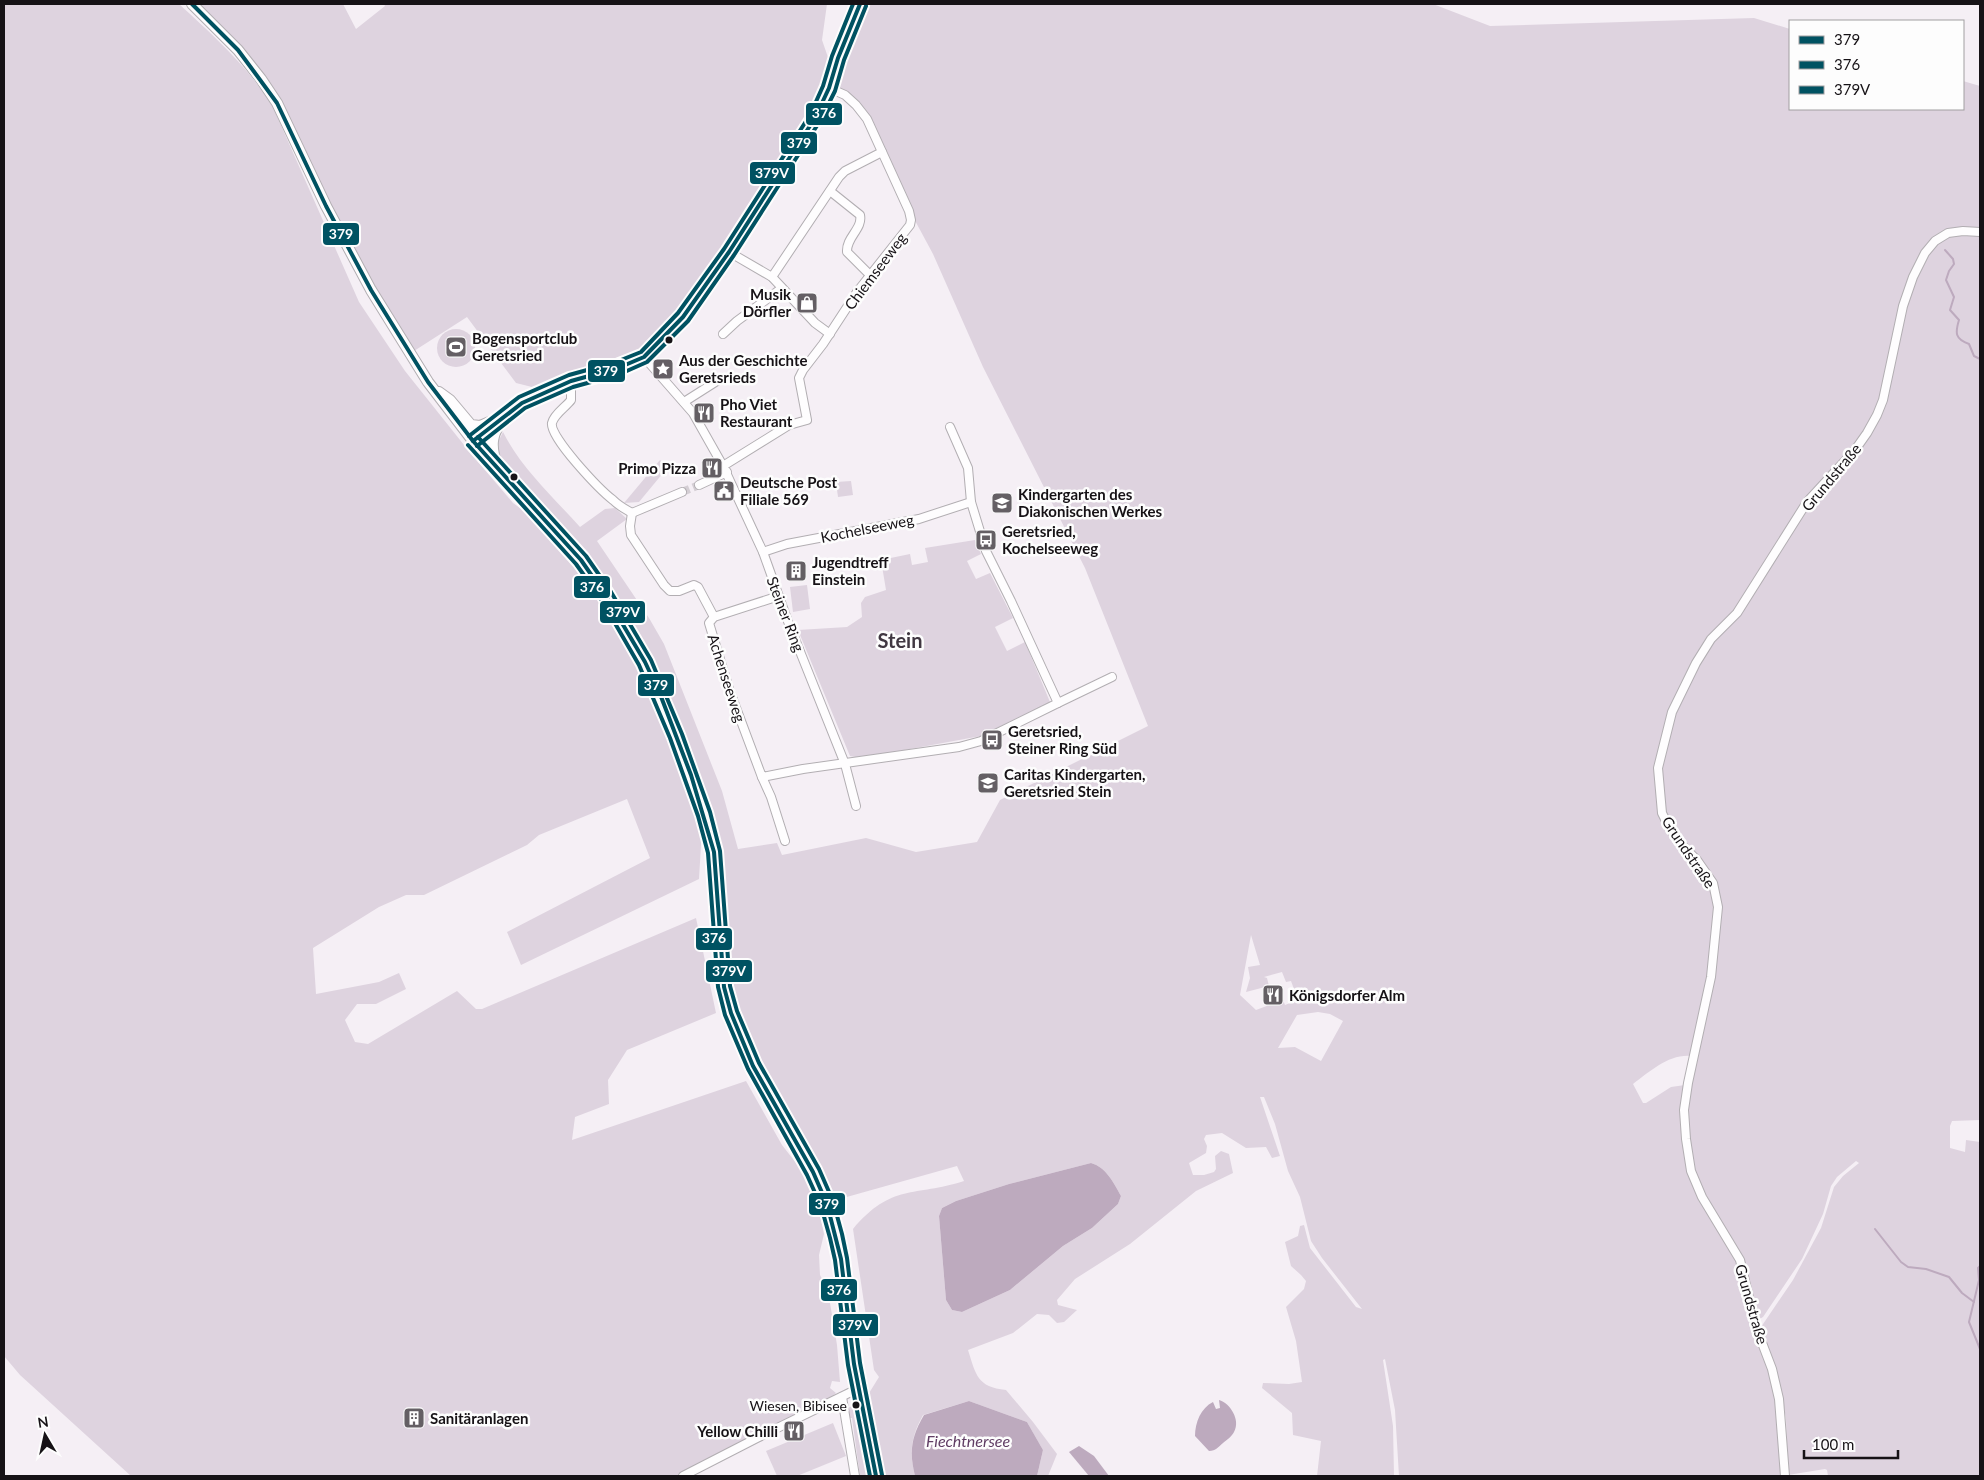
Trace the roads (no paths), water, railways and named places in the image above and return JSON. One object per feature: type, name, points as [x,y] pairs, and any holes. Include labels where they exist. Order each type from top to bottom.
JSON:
[{"type":"main road","points":[[192,4],[238,50],[277,103],[326,206],[371,290],[434,391],[473,441],[581,560],[628,632],[660,694],[691,775],[714,852],[723,979],[728,1004],[753,1066],[813,1172],[828,1204],[841,1259],[854,1364],[876,1476]]},
{"type":"main road","points":[[434,391],[450,400],[471,425],[480,426],[506,415]]},
{"type":"main road","points":[[473,441],[506,415]]},
{"type":"main road","points":[[498,469],[492,451],[493,436],[506,415]]},
{"type":"street","points":[[506,415],[522,403],[572,381],[618,368],[644,357],[683,317],[729,252],[815,118],[829,88],[838,58],[860,4]]},
{"type":"street","name":"Chiemseeweg","points":[[725,469],[789,425],[807,420],[799,378],[870,275],[906,230],[911,220],[909,211],[867,119],[856,105],[844,95],[829,88]]},
{"type":"street","points":[[772,277],[830,191],[834,182],[845,171],[882,152]]},
{"type":"street","points":[[830,191],[860,215],[860,224],[849,240],[847,252],[870,275]]},
{"type":"street","name":"Grundstraße","points":[[1785,1476],[1779,1399],[1772,1369],[1756,1327],[1740,1260],[1702,1197],[1690,1163],[1684,1110],[1711,977],[1718,907],[1714,883],[1697,860],[1680,843],[1662,813],[1658,768],[1672,712],[1696,663],[1711,639],[1737,613],[1807,502],[1855,450],[1877,415],[1885,394],[1903,306],[1913,277],[1925,253],[1936,241],[1948,233],[1963,231],[1980,232]]},
{"type":"street","points":[[729,252],[772,277],[816,323],[830,334]]},
{"type":"street","points":[[723,334],[737,321],[782,288]]},
{"type":"street","name":"Steiner Ring","points":[[644,357],[699,422],[725,469],[763,552],[845,764],[856,806]]},
{"type":"street","points":[[572,381],[571,400],[553,418],[551,425],[553,432],[577,463],[610,499],[632,513]]},
{"type":"street","points":[[684,402],[717,381]]},
{"type":"street","points":[[950,428],[968,468],[971,502],[986,551],[1058,703]]},
{"type":"street","points":[[700,485],[725,469]]},
{"type":"street","points":[[632,513],[682,492]]},
{"type":"street","name":"Kochelseeweg","points":[[763,552],[787,544],[920,518],[971,502]]},
{"type":"street","points":[[632,513],[631,535],[664,585],[670,591],[694,585],[698,587],[714,617]]},
{"type":"street","name":"Achenseeweg","points":[[779,596],[714,617],[709,623],[729,689],[771,797],[785,841]]},
{"type":"street","points":[[762,777],[959,747],[981,741],[1112,677]]},
{"type":"street","points":[[683,1476],[757,1438],[860,1390]]},
{"type":"street","points":[[842,1397],[855,1476]]},
{"type":"water","points":[[1091,1163],[1101,1168],[1112,1181],[1121,1196],[1118,1204],[1092,1228],[1063,1246],[1010,1290],[962,1312],[952,1310],[946,1300],[939,1216],[942,1208],[956,1201],[1009,1184]]},
{"type":"water","points":[[1219,1400],[1230,1408],[1235,1417],[1236,1427],[1228,1439],[1215,1450],[1209,1451],[1195,1436],[1196,1426],[1202,1412],[1213,1402],[1216,1409],[1220,1408]]},
{"type":"water","name":"Fiechtnersee","points":[[969,1401],[1027,1422],[1043,1450],[1037,1476],[915,1476],[912,1445],[916,1430],[924,1415]]},
{"type":"water","points":[[1079,1446],[1094,1456],[1109,1476],[1089,1476],[1069,1452]]},
{"type":"waterway","points":[[1945,250],[1953,259],[1954,264],[1946,280],[1954,297],[1950,310],[1959,320],[1957,335],[1961,340],[1969,344],[1974,356],[1980,359]]},
{"type":"waterway","points":[[1875,1229],[1901,1262],[1908,1267],[1926,1269],[1949,1277],[1962,1293],[1974,1302]]},
{"type":"waterway","points":[[1980,1266],[1978,1268],[1979,1280],[1969,1322],[1980,1349]]},
{"type":"tunnel","points":[[682,492],[699,485]]},
{"type":"place","name":"Musik Dörfler","points":[[807,303]]},
{"type":"place","name":"Bogensportclub Geretsried","points":[[456,347]]},
{"type":"place","name":"Aus der Geschichte Geretsrieds","points":[[663,369]]},
{"type":"place","name":"Pho Viet Restaurant","points":[[704,413]]},
{"type":"place","name":"Primo Pizza","points":[[712,468]]},
{"type":"place","name":"Deutsche Post Filiale 569","points":[[724,491]]},
{"type":"place","name":"Kindergarten des Diakonischen Werkes","points":[[1002,503]]},
{"type":"place","name":"Geretsried, Kochelseeweg","points":[[986,540]]},
{"type":"place","name":"Jugendtreff Einstein","points":[[796,571]]},
{"type":"place","name":"Geretsried, Steiner Ring Süd","points":[[992,740]]},
{"type":"place","name":"Caritas Kindergarten, Geretsried Stein","points":[[988,783]]},
{"type":"place","name":"Königsdorfer Alm","points":[[1273,995]]},
{"type":"place","name":"Wiesen, Bibisee","points":[[856,1405]]},
{"type":"place","name":"Sanitäranlagen","points":[[414,1418]]},
{"type":"place","name":"Yellow Chilli","points":[[794,1431]]},
{"type":"district","name":"Stein","points":[[900,640]]}]
